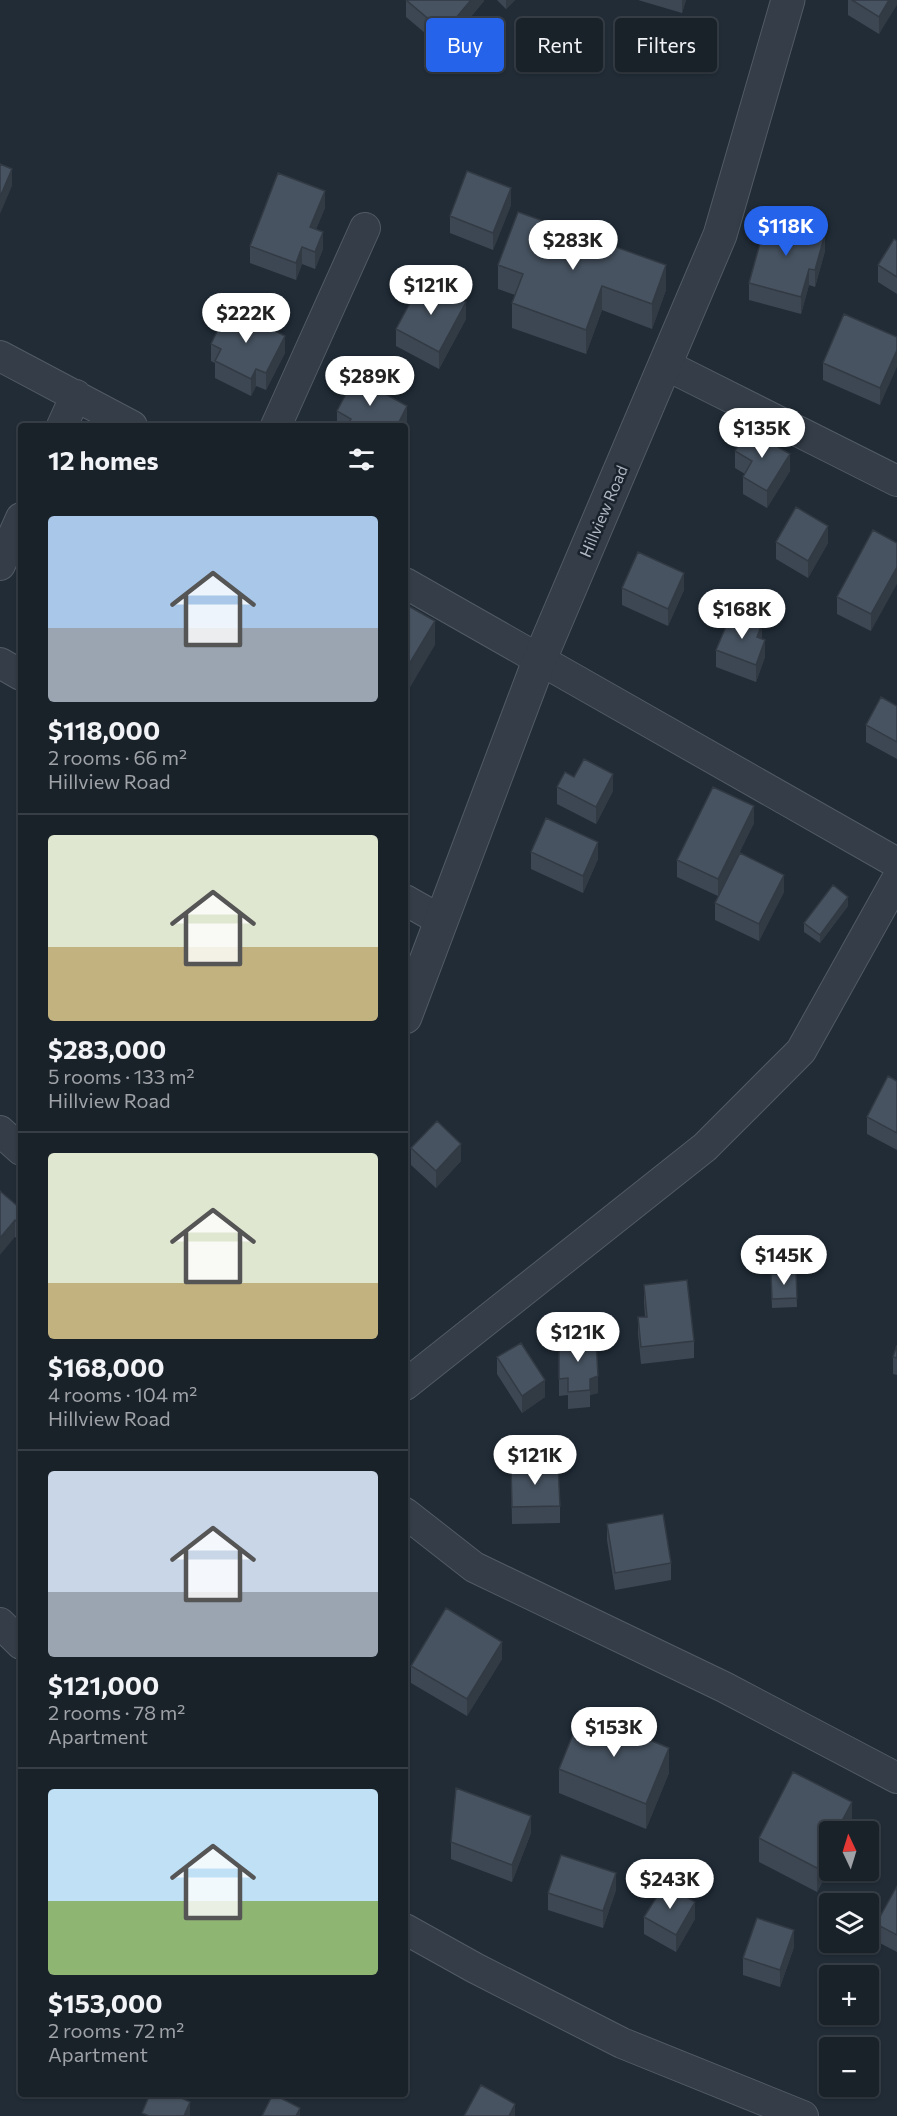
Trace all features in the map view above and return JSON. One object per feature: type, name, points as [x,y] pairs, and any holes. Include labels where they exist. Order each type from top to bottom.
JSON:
[{"type":"street","name":"Hillview Road","points":[[408,1009],[539,661],[720,235],[788,0]]},
{"type":"street","points":[[277,423],[365,228]]},
{"type":"street","points":[[0,356],[76,394],[127,423]]},
{"type":"street","points":[[666,365],[897,481]]},
{"type":"street","points":[[63,423],[76,394]]},
{"type":"street","points":[[0,565],[18,525]]},
{"type":"street","points":[[408,585],[897,863]]},
{"type":"street","points":[[0,663],[18,673]]},
{"type":"street","points":[[408,1383],[705,1147],[801,1051],[897,879]]},
{"type":"street","points":[[408,902],[442,921]]},
{"type":"street","points":[[0,1131],[18,1147]]},
{"type":"street","points":[[408,1515],[474,1567],[724,1687],[897,1778]]},
{"type":"street","points":[[0,1623],[18,1641]]},
{"type":"street","points":[[0,1654],[18,1650]]},
{"type":"street","points":[[408,1931],[475,1968],[622,2043],[802,2116]]},
{"type":"building","points":[[406,0],[471,0],[456,18],[427,18]]},
{"type":"building","points":[[852,0],[889,0],[879,17]]},
{"type":"building","points":[[0,164],[12,169],[0,197]]},
{"type":"building","points":[[467,171],[511,188],[493,233],[450,216]]},
{"type":"building","points":[[278,173],[325,191],[310,227],[323,232],[315,252],[302,247],[296,263],[250,246]]},
{"type":"building","points":[[518,212],[666,265],[652,304],[602,286],[586,330],[512,303],[523,274],[498,265]]},
{"type":"building","points":[[767,218],[825,234],[815,270],[809,269],[801,297],[749,283]]},
{"type":"building","points":[[894,239],[897,241],[897,277],[878,265]]},
{"type":"building","points":[[423,279],[466,302],[439,352],[396,329]]},
{"type":"building","points":[[229,307],[285,336],[266,373],[256,369],[251,379],[215,361],[221,349],[211,344]]},
{"type":"building","points":[[844,314],[897,337],[897,350],[880,388],[823,363]]},
{"type":"building","points":[[355,377],[407,406],[398,423],[349,423],[351,419],[337,411]]},
{"type":"building","points":[[748,429],[790,454],[767,491],[743,477],[752,461],[735,451]]},
{"type":"building","points":[[796,507],[828,526],[808,561],[776,542]]},
{"type":"building","points":[[873,530],[897,543],[897,567],[871,614],[837,597]]},
{"type":"building","points":[[638,552],[684,573],[668,609],[622,588]]},
{"type":"building","points":[[408,606],[435,621],[408,666]]},
{"type":"building","points":[[736,614],[762,624],[757,637],[765,640],[756,665],[716,650],[727,624],[731,626]]},
{"type":"building","points":[[881,697],[897,706],[897,742],[866,725]]},
{"type":"building","points":[[584,759],[613,774],[596,807],[557,787],[565,772],[574,777]]},
{"type":"building","points":[[713,787],[754,806],[718,879],[677,860]]},
{"type":"building","points":[[546,818],[598,842],[583,876],[531,852]]},
{"type":"building","points":[[740,853],[784,875],[759,924],[715,903]]},
{"type":"building","points":[[833,885],[848,897],[820,935],[804,923]]},
{"type":"building","points":[[888,1076],[897,1081],[897,1133],[867,1117]]},
{"type":"building","points":[[437,1121],[461,1144],[436,1171],[411,1148]]},
{"type":"building","points":[[0,1191],[18,1206],[18,1222],[15,1220],[0,1238]]},
{"type":"building","points":[[796,1273],[797,1298],[772,1299],[771,1274]]},
{"type":"building","points":[[687,1280],[694,1341],[641,1347],[638,1317],[647,1317],[644,1285]]},
{"type":"building","points":[[596,1339],[598,1376],[590,1379],[590,1390],[568,1392],[568,1378],[559,1379],[559,1340]]},
{"type":"building","points":[[521,1343],[545,1380],[522,1396],[497,1357]]},
{"type":"building","points":[[897,1345],[897,1358],[893,1357]]},
{"type":"building","points":[[558,1465],[560,1506],[512,1507],[511,1466]]},
{"type":"building","points":[[663,1514],[671,1563],[615,1573],[607,1524]]},
{"type":"building","points":[[446,1608],[502,1642],[467,1699],[411,1666]]},
{"type":"building","points":[[582,1712],[669,1748],[646,1804],[559,1769]]},
{"type":"building","points":[[793,1772],[852,1802],[842,1821],[819,1821],[819,1864],[817,1868],[759,1838]]},
{"type":"building","points":[[456,1788],[531,1816],[512,1865],[451,1842]]},
{"type":"building","points":[[561,1855],[616,1873],[603,1911],[548,1893]]},
{"type":"building","points":[[665,1884],[695,1902],[676,1935],[644,1917]]},
{"type":"building","points":[[897,1886],[897,1935],[879,1926],[879,1919]]},
{"type":"building","points":[[757,1918],[794,1930],[780,1970],[743,1958]]},
{"type":"building","points":[[481,2085],[515,2104],[509,2116],[464,2116]]},
{"type":"building","points":[[149,2097],[179,2097],[190,2102],[184,2116],[149,2116],[142,2113]]},
{"type":"building","points":[[272,2097],[279,2097],[300,2108],[296,2116],[262,2116]]}]
